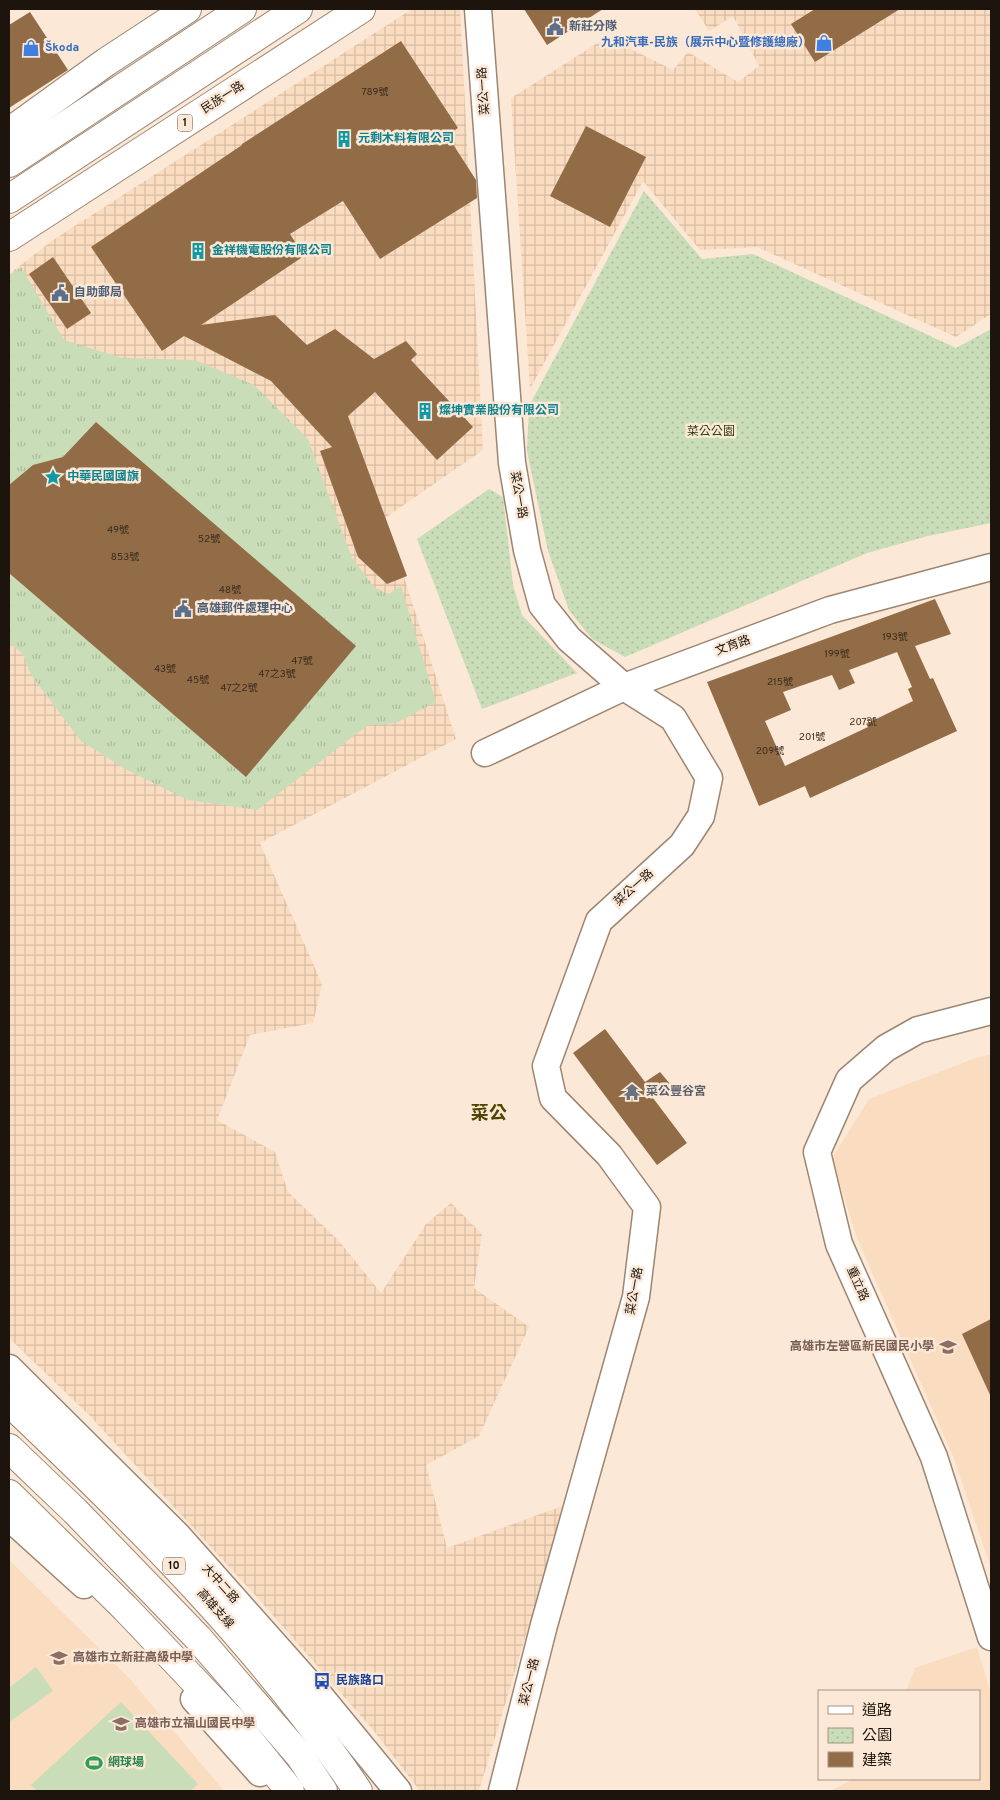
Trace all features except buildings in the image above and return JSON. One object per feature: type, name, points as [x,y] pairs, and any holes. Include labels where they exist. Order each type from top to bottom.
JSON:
[{"type":"main road","points":[[9,132],[106,62],[187,9]]},
{"type":"main road","points":[[9,163],[242,9]]},
{"type":"main road","points":[[9,198],[298,9]]},
{"type":"main road","name":"民族一路","points":[[9,237],[362,9]]},
{"type":"main road","name":"高雄支線","points":[[9,1402],[92,1480],[224,1618],[326,1743],[358,1791]]},
{"type":"main road","points":[[9,1448],[75,1511],[198,1638],[300,1756],[323,1791]]},
{"type":"main road","points":[[9,1494],[125,1608],[241,1730],[290,1791]]},
{"type":"main road","points":[[326,1743],[367,1791]]},
{"type":"street","name":"菜公一路","points":[[478,9],[512,463],[527,550],[542,605],[569,639],[624,687],[673,718],[709,778],[701,816],[682,845],[598,920],[546,1066],[553,1098],[609,1155],[646,1207],[636,1297],[544,1625],[502,1791]]},
{"type":"street","name":"文育路","points":[[485,753],[624,687],[830,610],[991,567]]},
{"type":"street","name":"重立路","points":[[991,1011],[918,1030],[886,1048],[849,1080],[817,1152],[839,1244],[934,1457],[991,1637]]},
{"type":"street","name":"大中二路","points":[[9,1368],[177,1535],[320,1696],[398,1791]]},
{"type":"street","points":[[9,1479],[140,1613],[256,1736],[302,1791]]},
{"type":"street","points":[[9,1517],[125,1622],[276,1791]]},
{"type":"shaded area","points":[[412,9],[460,9],[483,450],[385,518],[456,739],[260,843],[322,984],[313,1023],[250,1035],[217,1120],[275,1152],[288,1192],[339,1241],[381,1293],[426,1224],[451,1203],[482,1234],[474,1288],[529,1327],[479,1436],[426,1465],[447,1548],[565,1505],[479,1791],[420,1791],[374,1731],[257,1597],[89,1415],[9,1338],[9,274],[53,240]]},
{"type":"shaded area","points":[[695,9],[991,9],[991,314],[956,337],[757,247],[700,250],[643,181],[530,389],[511,98],[607,37],[673,70],[688,52],[738,82],[759,66],[733,16],[709,31]]},
{"type":"shaded area","name":"高雄市左營區新民國民小學","points":[[991,1054],[991,1568],[953,1456],[857,1238],[832,1158],[869,1099],[973,1059]]},
{"type":"shaded area","points":[[9,1560],[129,1678],[224,1791],[9,1791]]},
{"type":"shaded area","points":[[977,1647],[991,1694],[991,1791],[831,1791],[851,1780],[980,1780],[980,1690],[906,1690],[915,1668]]},
{"type":"green space","name":"菜公公園","points":[[644,191],[702,259],[753,254],[956,348],[991,329],[991,523],[928,536],[867,553],[625,657],[592,639],[569,610],[548,551],[527,451],[529,406]]},
{"type":"green space","points":[[21,267],[64,340],[122,358],[195,360],[254,385],[308,439],[352,558],[375,588],[389,594],[401,586],[436,702],[396,723],[368,725],[257,810],[188,800],[125,769],[81,741],[31,675],[23,654],[9,643],[9,276]]},
{"type":"green space","points":[[489,489],[503,497],[513,585],[522,615],[577,673],[482,709],[417,539]]},
{"type":"green space","points":[[36,1667],[53,1691],[9,1722],[9,1688]]},
{"type":"green space","name":"網球場","points":[[121,1702],[198,1784],[190,1791],[37,1791],[31,1785]]},
{"type":"place","name":"新莊分隊","points":[[555,27]]},
{"type":"place","name":"九和汽車-民族（展示中心暨修護總廠）","points":[[824,43]]},
{"type":"place","name":"Škoda","points":[[31,48]]},
{"type":"place","name":"元剩木料有限公司","points":[[344,139]]},
{"type":"place","name":"金祥機電股份有限公司","points":[[198,251]]},
{"type":"place","name":"自助郵局","points":[[60,293]]},
{"type":"place","name":"燦坤實業股份有限公司","points":[[425,411]]},
{"type":"place","name":"中華民國國旗","points":[[53,477]]},
{"type":"place","name":"高雄郵件處理中心","points":[[183,609]]},
{"type":"place","name":"菜公豐谷宮","points":[[632,1092]]},
{"type":"place","name":"高雄市左營區新民國民小學","points":[[948,1347]]},
{"type":"place","name":"高雄市立新莊高級中學","points":[[59,1658]]},
{"type":"place","name":"民族路口","points":[[322,1681]]},
{"type":"place","name":"高雄市立福山國民中學","points":[[121,1724]]},
{"type":"place","name":"網球場","points":[[94,1763]]},
{"type":"district","name":"菜公","points":[[489,1114]]}]
